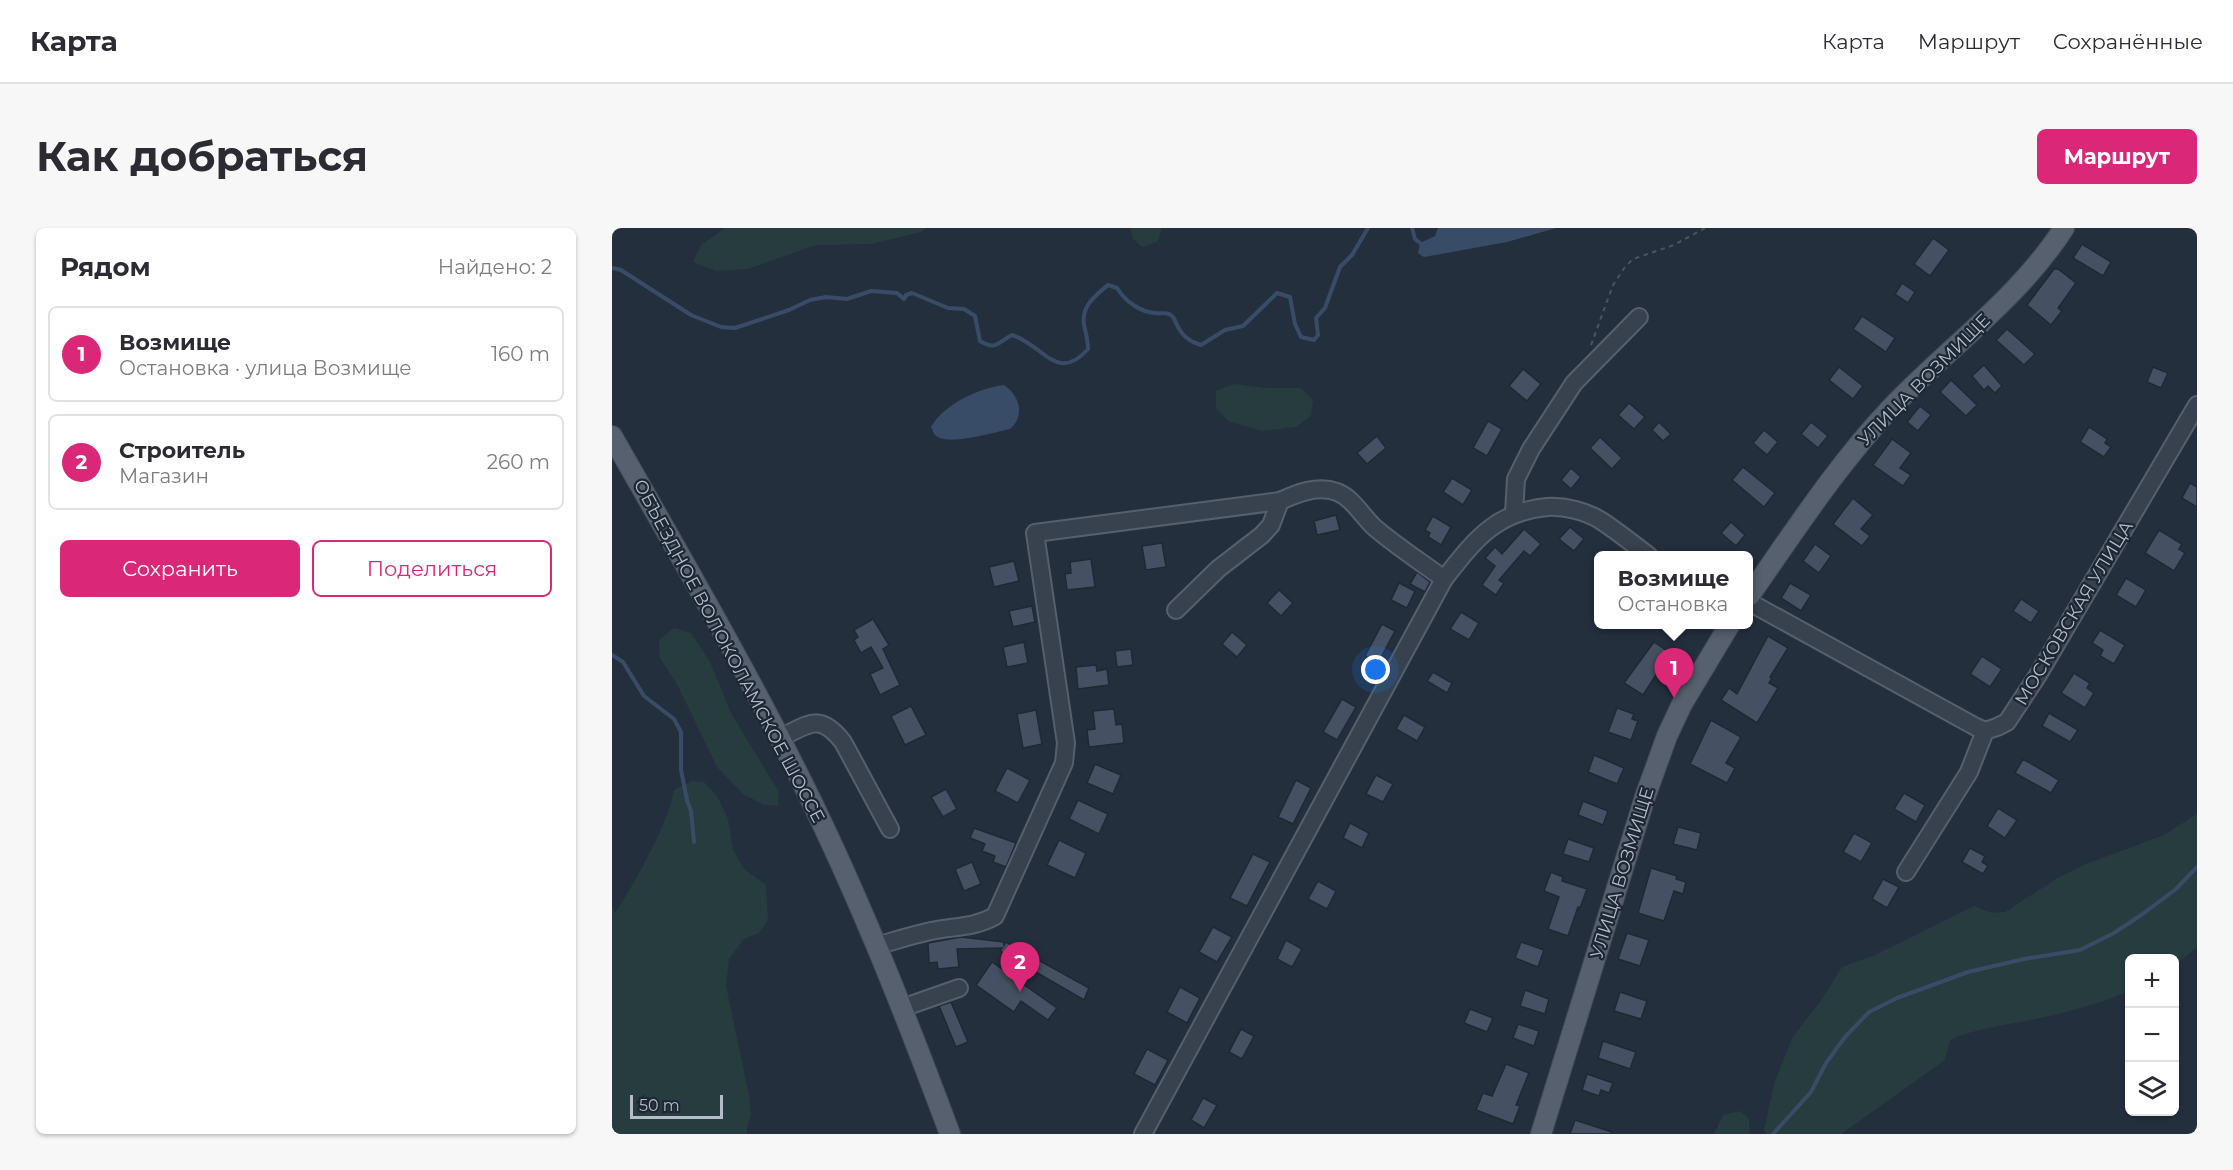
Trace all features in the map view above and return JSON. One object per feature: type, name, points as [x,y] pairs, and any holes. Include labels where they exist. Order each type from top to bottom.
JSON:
[{"type":"main road","name":"УЛИЦА ВОЗМИЩЕ","points":[[1753,590],[1863,439],[1914,385],[2028,276],[2064,228]]},
{"type":"main road","name":"ОБЪЕЗДНОЕ ВОЛОКОЛАМСКОЕ ШОССЕ","points":[[612,436],[780,738],[838,856],[902,1008],[950,1134]]},
{"type":"main road","name":"УЛИЦА ВОЗМИЩЕ","points":[[1541,1134],[1642,808],[1667,736],[1682,704],[1727,629]]},
{"type":"street","points":[[1514,513],[1516,478],[1531,449],[1574,383],[1640,317]]},
{"type":"street","name":"МОСКОВСКАЯ УЛИЦА","points":[[1985,730],[1997,728],[2007,722],[2038,675],[2197,405]]},
{"type":"street","points":[[876,946],[934,931],[968,927],[995,916],[1064,764],[1066,743],[1035,533],[1280,501],[1303,491],[1318,489],[1336,491],[1347,497],[1373,526],[1444,579]]},
{"type":"street","points":[[1176,610],[1218,568],[1262,536],[1271,525],[1280,501]]},
{"type":"street","points":[[1143,1134],[1444,579],[1486,532],[1514,513],[1532,508],[1555,507],[1578,510],[1599,520],[1643,551]]},
{"type":"street","points":[[1753,604],[1985,730],[1969,772],[1906,873]]},
{"type":"street","points":[[780,738],[812,722],[822,722],[834,729],[890,829]]},
{"type":"street","points":[[902,1008],[959,988]]},
{"type":"path","points":[[1590,347],[1613,285],[1625,267],[1633,259],[1674,245],[1705,228]]},
{"type":"green space","points":[[725,228],[926,228],[921,232],[871,244],[816,245],[748,269],[716,271],[693,262],[701,245]]},
{"type":"green space","points":[[1130,228],[1162,228],[1157,242],[1142,247],[1133,239]]},
{"type":"green space","points":[[1233,384],[1266,388],[1301,388],[1313,400],[1311,416],[1296,427],[1262,431],[1228,421],[1216,408],[1216,391]]},
{"type":"green space","points":[[674,628],[691,633],[710,662],[732,715],[779,792],[778,806],[764,805],[743,794],[717,767],[678,686],[660,658],[659,640]]},
{"type":"green space","points":[[692,781],[704,782],[717,796],[728,819],[733,850],[744,869],[766,885],[768,920],[759,933],[744,939],[729,959],[726,986],[749,1095],[751,1114],[747,1134],[612,1134],[612,907],[615,913],[631,888],[666,818],[674,790]]},
{"type":"green space","points":[[2197,814],[2197,947],[2179,962],[2179,954],[2125,954],[2125,993],[2079,1009],[1978,1030],[1950,1040],[1945,1060],[1841,1134],[1767,1134],[1764,1130],[1775,1081],[1793,1036],[1820,1002],[1842,967],[1875,955],[1974,906],[1992,913],[2005,912],[2059,877],[2086,864],[2164,835]]},
{"type":"green space","points":[[1740,1111],[1749,1119],[1750,1134],[1714,1134],[1723,1115]]},
{"type":"water","points":[[1438,228],[1556,228],[1507,242],[1424,257],[1418,253],[1420,243],[1435,236]]},
{"type":"water","points":[[1004,385],[1014,394],[1019,406],[1018,418],[1010,429],[949,440],[934,434],[931,427],[953,404],[973,394]]},
{"type":"building","points":[[1933,238],[1949,250],[1930,276],[1914,264]]},
{"type":"building","points":[[2082,244],[2111,262],[2103,276],[2073,258]]},
{"type":"building","points":[[2054,269],[2058,269],[2076,283],[2058,308],[2062,311],[2051,325],[2027,305]]},
{"type":"building","points":[[1902,283],[1915,292],[1908,303],[1895,294]]},
{"type":"building","points":[[1862,316],[1895,338],[1886,352],[1853,329]]},
{"type":"building","points":[[2007,329],[2035,354],[2024,365],[1996,340]]},
{"type":"building","points":[[1984,365],[2002,386],[1995,393],[1988,386],[1984,390],[1972,376]]},
{"type":"building","points":[[1839,367],[1863,386],[1853,399],[1829,380]]},
{"type":"building","points":[[2153,367],[2168,373],[2161,388],[2147,382]]},
{"type":"building","points":[[1523,369],[1541,384],[1527,401],[1509,386]]},
{"type":"building","points":[[1951,380],[1977,405],[1966,416],[1940,392]]},
{"type":"building","points":[[1629,403],[1645,417],[1634,429],[1618,415]]},
{"type":"building","points":[[1920,406],[1931,415],[1918,431],[1907,422]]},
{"type":"building","points":[[1488,421],[1502,429],[1487,456],[1473,448]]},
{"type":"building","points":[[1659,422],[1671,434],[1663,441],[1652,430]]},
{"type":"building","points":[[1811,422],[1828,436],[1818,448],[1801,434]]},
{"type":"building","points":[[2089,427],[2107,439],[2105,443],[2111,447],[2104,457],[2080,442]]},
{"type":"building","points":[[1764,430],[1778,442],[1767,455],[1753,443]]},
{"type":"building","points":[[1377,436],[1386,448],[1367,464],[1357,453]]},
{"type":"building","points":[[1600,437],[1622,458],[1612,469],[1590,448]]},
{"type":"building","points":[[1892,439],[1911,453],[1900,468],[1911,475],[1903,486],[1873,465]]},
{"type":"building","points":[[1743,467],[1775,493],[1764,507],[1732,480]]},
{"type":"building","points":[[1571,468],[1581,477],[1571,489],[1561,480]]},
{"type":"building","points":[[1452,478],[1472,490],[1463,505],[1443,492]]},
{"type":"building","points":[[2190,483],[2197,487],[2197,507],[2182,498]]},
{"type":"building","points":[[1853,498],[1873,515],[1861,529],[1870,536],[1862,546],[1833,524]]},
{"type":"building","points":[[1336,515],[1340,530],[1317,535],[1314,521]]},
{"type":"building","points":[[1433,516],[1451,527],[1441,545],[1428,537],[1430,533],[1425,530]]},
{"type":"building","points":[[1731,522],[1745,535],[1736,546],[1721,533]]},
{"type":"building","points":[[1570,527],[1584,539],[1574,551],[1559,539]]},
{"type":"building","points":[[1524,529],[1541,544],[1530,556],[1524,551],[1499,580],[1504,583],[1496,595],[1482,585],[1495,566],[1485,558],[1495,547],[1502,554]]},
{"type":"building","points":[[2159,530],[2182,544],[2179,549],[2185,553],[2174,571],[2145,553]]},
{"type":"building","points":[[1162,543],[1166,567],[1146,570],[1142,546]]},
{"type":"building","points":[[1815,544],[1831,556],[1819,573],[1803,561]]},
{"type":"building","points":[[1091,559],[1095,587],[1067,590],[1065,574],[1071,573],[1070,562]]},
{"type":"building","points":[[1014,561],[1019,581],[994,587],[989,567]]},
{"type":"building","points":[[1417,572],[1430,582],[1425,592],[1410,584]]},
{"type":"building","points":[[2126,578],[2146,590],[2136,607],[2116,595]]},
{"type":"building","points":[[1399,583],[1415,591],[1407,608],[1391,600]]},
{"type":"building","points":[[1790,583],[1811,595],[1801,611],[1781,598]]},
{"type":"building","points":[[1279,590],[1293,603],[1281,616],[1267,603]]},
{"type":"building","points":[[2021,599],[2039,611],[2031,623],[2013,611]]},
{"type":"building","points":[[1032,606],[1035,622],[1013,627],[1009,611]]},
{"type":"building","points":[[1461,612],[1479,623],[1469,640],[1450,629]]},
{"type":"building","points":[[873,619],[889,645],[883,649],[900,685],[880,695],[870,674],[883,668],[871,647],[861,653],[854,640],[858,637],[854,630]]},
{"type":"building","points":[[1382,624],[1395,631],[1378,663],[1365,656]]},
{"type":"building","points":[[2100,630],[2125,645],[2114,664],[2100,656],[2103,650],[2092,643]]},
{"type":"building","points":[[1232,632],[1247,645],[1237,657],[1222,644]]},
{"type":"building","points":[[1768,636],[1788,648],[1770,677],[1772,678],[1769,683],[1778,688],[1757,723],[1721,700],[1729,688],[1737,694]]},
{"type":"building","points":[[1024,642],[1028,663],[1007,667],[1003,647]]},
{"type":"building","points":[[1654,642],[1676,657],[1666,671],[1661,667],[1643,695],[1624,683]]},
{"type":"building","points":[[1131,649],[1133,665],[1117,667],[1115,651]]},
{"type":"building","points":[[1982,656],[2002,669],[1990,687],[1970,674]]},
{"type":"building","points":[[1096,665],[1097,671],[1107,669],[1109,685],[1078,689],[1076,667]]},
{"type":"building","points":[[1433,672],[1452,683],[1447,693],[1427,681]]},
{"type":"building","points":[[2074,673],[2090,683],[2087,688],[2094,693],[2085,708],[2061,693]]},
{"type":"building","points":[[1342,699],[1356,707],[1337,740],[1323,732]]},
{"type":"building","points":[[911,706],[926,735],[905,745],[891,716]]},
{"type":"building","points":[[1617,708],[1634,714],[1632,719],[1638,721],[1631,740],[1608,732]]},
{"type":"building","points":[[1114,709],[1116,725],[1122,724],[1124,743],[1089,747],[1087,730],[1095,729],[1093,711]]},
{"type":"building","points":[[1036,710],[1042,744],[1023,748],[1017,714]]},
{"type":"building","points":[[2049,713],[2078,730],[2070,742],[2042,726]]},
{"type":"building","points":[[1404,715],[1425,727],[1417,741],[1396,729]]},
{"type":"building","points":[[1711,720],[1741,737],[1726,763],[1735,768],[1727,783],[1690,764]]},
{"type":"building","points":[[1594,755],[1624,768],[1617,784],[1588,772]]},
{"type":"building","points":[[2023,759],[2059,780],[2051,793],[2015,773]]},
{"type":"building","points":[[1095,764],[1121,775],[1113,794],[1087,783]]},
{"type":"building","points":[[1007,768],[1030,780],[1018,803],[995,791]]},
{"type":"building","points":[[1376,775],[1393,784],[1383,802],[1366,794]]},
{"type":"building","points":[[1296,780],[1311,788],[1293,824],[1278,817]]},
{"type":"building","points":[[946,789],[957,809],[943,817],[931,797]]},
{"type":"building","points":[[1904,793],[1925,805],[1916,822],[1894,809]]},
{"type":"building","points":[[1078,800],[1108,814],[1099,834],[1069,819]]},
{"type":"building","points":[[1583,801],[1608,811],[1603,825],[1578,815]]},
{"type":"building","points":[[1998,808],[2017,820],[2005,838],[1987,826]]},
{"type":"building","points":[[1350,823],[1369,833],[1362,848],[1343,838]]},
{"type":"building","points":[[1678,827],[1701,833],[1697,850],[1673,844]]},
{"type":"building","points":[[974,828],[1016,843],[1006,867],[993,862],[995,856],[982,851],[985,844],[970,838]]},
{"type":"building","points":[[1854,833],[1872,843],[1861,862],[1843,852]]},
{"type":"building","points":[[1568,839],[1594,848],[1589,862],[1563,854]]},
{"type":"building","points":[[1059,840],[1086,853],[1075,878],[1047,865]]},
{"type":"building","points":[[1970,848],[1985,856],[1982,862],[1988,866],[1983,874],[1962,862]]},
{"type":"building","points":[[1253,854],[1270,862],[1247,906],[1230,898]]},
{"type":"building","points":[[972,862],[981,884],[964,891],[955,869]]},
{"type":"building","points":[[1651,868],[1677,876],[1676,879],[1686,882],[1683,894],[1674,891],[1664,921],[1638,913]]},
{"type":"building","points":[[1551,872],[1563,877],[1562,881],[1587,889],[1568,936],[1548,929],[1559,897],[1544,891]]},
{"type":"building","points":[[1883,879],[1899,887],[1887,908],[1872,899]]},
{"type":"building","points":[[1318,881],[1336,891],[1327,909],[1308,899]]},
{"type":"building","points":[[1213,927],[1232,937],[1217,962],[1199,952]]},
{"type":"building","points":[[1627,933],[1649,940],[1640,966],[1618,959]]},
{"type":"building","points":[[961,937],[1004,942],[1004,945],[1006,942],[1089,988],[1084,1000],[1000,951],[1002,948],[957,949],[959,967],[938,969],[937,962],[929,963],[928,943]]},
{"type":"building","points":[[1286,940],[1302,949],[1292,967],[1277,959]]},
{"type":"building","points":[[1521,942],[1544,950],[1538,967],[1515,958]]},
{"type":"building","points":[[992,962],[1057,1008],[1048,1020],[1021,1001],[1014,1012],[976,985]]},
{"type":"building","points":[[1180,987],[1200,998],[1187,1023],[1167,1012]]},
{"type":"building","points":[[1525,990],[1549,999],[1545,1014],[1520,1006]]},
{"type":"building","points":[[1620,992],[1647,1001],[1641,1019],[1614,1011]]},
{"type":"building","points":[[951,1002],[968,1042],[956,1047],[939,1006]]},
{"type":"building","points":[[1470,1009],[1493,1018],[1487,1032],[1464,1023]]},
{"type":"building","points":[[1518,1024],[1539,1031],[1534,1046],[1513,1038]]},
{"type":"building","points":[[1241,1029],[1254,1036],[1242,1059],[1229,1052]]},
{"type":"building","points":[[1603,1041],[1636,1052],[1630,1069],[1598,1058]]},
{"type":"building","points":[[1147,1049],[1168,1060],[1155,1085],[1134,1074]]},
{"type":"building","points":[[1506,1064],[1529,1073],[1516,1105],[1520,1106],[1513,1124],[1476,1110],[1483,1093],[1492,1096]]},
{"type":"building","points":[[1587,1074],[1613,1083],[1609,1093],[1601,1090],[1599,1096],[1582,1090]]},
{"type":"building","points":[[1203,1098],[1217,1105],[1204,1128],[1191,1120]]},
{"type":"building","points":[[1575,1120],[1612,1132],[1611,1134],[1570,1134]]},
{"type":"waterway","points":[[612,268],[621,270],[691,315],[721,327],[735,328],[789,310],[810,300],[826,297],[847,299],[871,291],[897,293],[904,299],[906,295],[912,293],[948,308],[964,309],[975,316],[980,341],[986,344],[997,344],[1012,335],[1050,359],[1059,363],[1068,363],[1077,359],[1088,349],[1084,325],[1085,312],[1090,302],[1108,285],[1117,288],[1138,308],[1171,315],[1184,335],[1201,345],[1225,330],[1243,326],[1277,293],[1290,297],[1295,324],[1301,337],[1314,340],[1318,335],[1316,318],[1325,308],[1340,267],[1352,255],[1368,228]]},
{"type":"waterway","points":[[1412,228],[1415,239],[1420,243]]},
{"type":"waterway","points":[[612,655],[623,662],[644,696],[674,719],[681,732],[681,770],[691,811],[694,842]]},
{"type":"waterway","points":[[1773,1134],[1811,1092],[1826,1063],[1845,1037],[1869,1012],[1897,998],[1968,972],[2024,959],[2080,950],[2114,933],[2144,913],[2176,889],[2197,867]]},
{"type":"place","name":"Возмище","points":[[1674,698]]},
{"type":"place","name":"Строитель","points":[[1020,992]]}]
